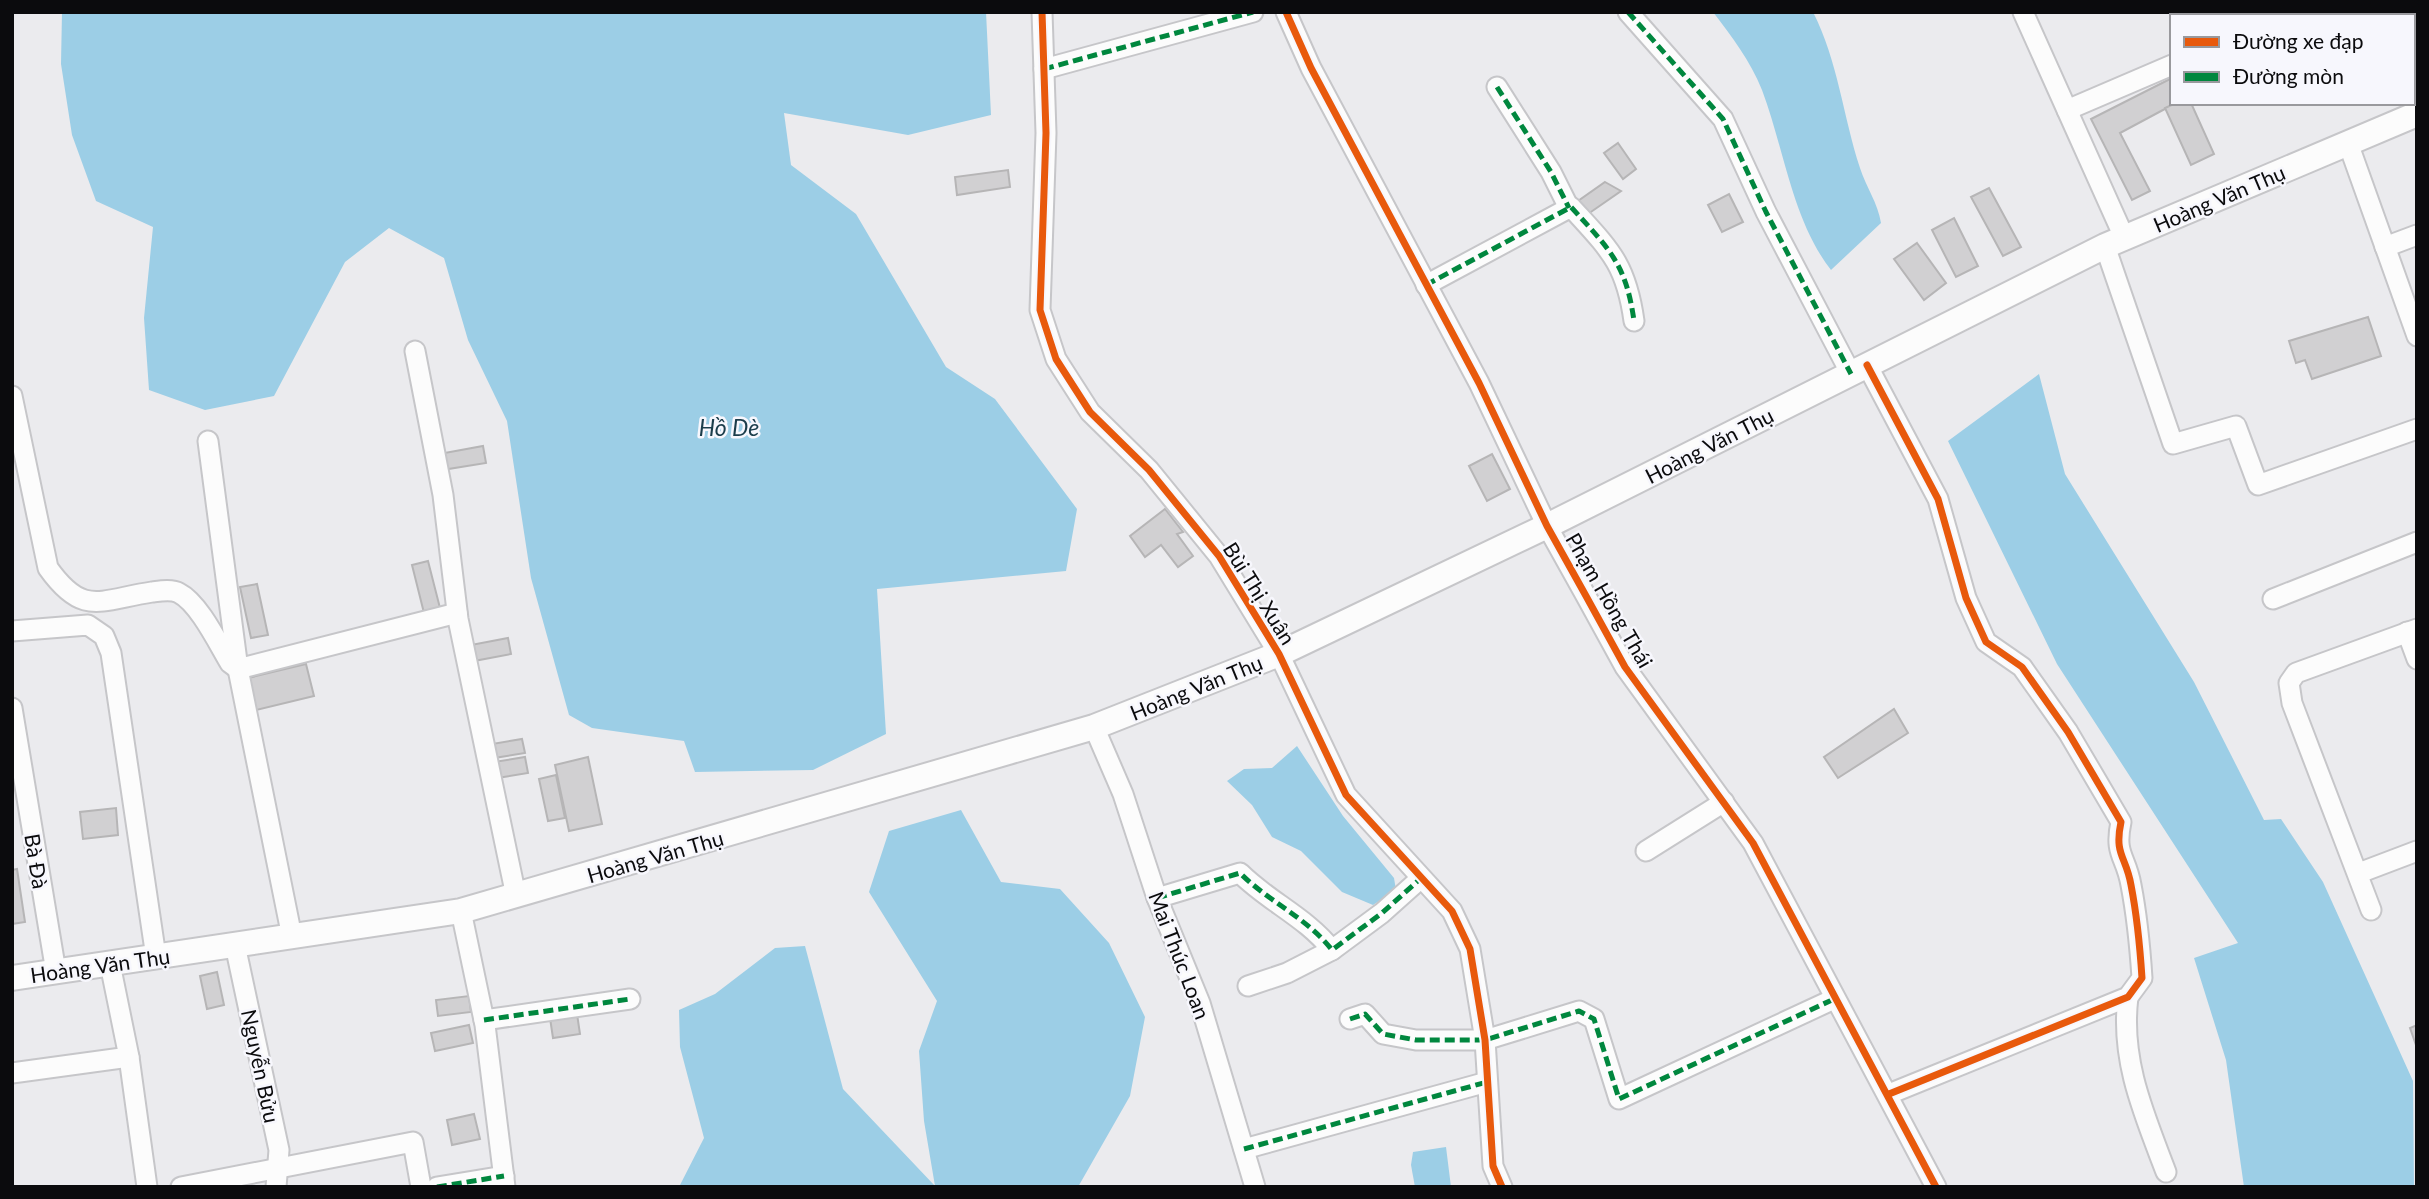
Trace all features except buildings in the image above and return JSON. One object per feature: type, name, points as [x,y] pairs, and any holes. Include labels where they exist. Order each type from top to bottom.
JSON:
[{"type":"main road","name":"Hoàng Văn Thụ","points":[[12,978],[461,911],[1094,727],[1279,654],[1547,526],[2115,242],[2417,114]]},
{"type":"street","name":"Bùi Thị Xuân","points":[[1042,12],[1044,69],[1040,310],[1056,359],[1090,412],[1149,470],[1219,556],[1279,654],[1346,795],[1452,911],[1470,949],[1485,1041],[1493,1166],[1502,1187]]},
{"type":"street","points":[[1044,69],[1253,12]]},
{"type":"street","name":"Phạm Hồng Thái","points":[[1286,12],[1311,68],[1479,383],[1547,526],[1625,667],[1753,843],[1834,999],[1889,1094],[1936,1187]]},
{"type":"street","points":[[1628,12],[1723,120],[1766,212],[1938,499],[1966,598],[1986,642],[2022,667],[2068,732],[2121,822],[2117,843],[2130,876],[2138,924],[2142,978],[2128,997],[2124,1029],[2128,1059],[2166,1172]]},
{"type":"street","points":[[2023,12],[2067,110],[2115,242],[2173,444],[2236,426],[2258,485],[2417,429]]},
{"type":"street","points":[[2067,110],[2170,66]]},
{"type":"street","points":[[1497,87],[1551,172],[1569,208],[1608,247],[1629,284],[1634,321]]},
{"type":"street","points":[[2348,143],[2417,336]]},
{"type":"street","points":[[1426,285],[1569,208]]},
{"type":"street","points":[[2385,247],[2417,235]]},
{"type":"street","points":[[415,351],[443,495],[457,613],[516,895]]},
{"type":"street","points":[[12,396],[20,461],[48,568],[64,591],[84,603],[163,590],[179,593],[194,606],[230,663],[238,670]]},
{"type":"street","points":[[208,440],[238,670],[292,936]]},
{"type":"street","points":[[2273,599],[2417,542]]},
{"type":"street","points":[[79,625],[84,603]]},
{"type":"street","points":[[238,670],[457,613]]},
{"type":"street","points":[[12,631],[79,625],[98,629],[111,653],[156,957]]},
{"type":"street","points":[[2371,910],[2292,703],[2289,683],[2296,673],[2412,630],[2417,659]]},
{"type":"street","name":"Bà Đà","points":[[12,708],[55,972]]},
{"type":"street","name":"Mai Thúc Loan","points":[[1094,727],[1123,794],[1157,898],[1200,1003],[1255,1187]]},
{"type":"street","points":[[1646,851],[1724,802]]},
{"type":"street","points":[[2359,873],[2417,850]]},
{"type":"street","points":[[1157,898],[1240,873],[1261,893],[1295,913],[1317,931],[1332,950]]},
{"type":"street","points":[[1248,986],[1287,973],[1332,950],[1382,913],[1420,879]]},
{"type":"street","points":[[437,1187],[504,1181],[484,1020],[461,911]]},
{"type":"street","name":"Nguyễn Bửu","points":[[235,945],[279,1150],[277,1177]]},
{"type":"street","points":[[110,964],[129,1057],[147,1187]]},
{"type":"street","points":[[1889,1094],[2128,997]]},
{"type":"street","points":[[484,1020],[630,999]]},
{"type":"street","points":[[1350,1019],[1365,1014],[1383,1034],[1416,1040],[1485,1041],[1579,1011],[1594,1019],[1619,1099],[1834,999]]},
{"type":"street","points":[[12,1073],[129,1057]]},
{"type":"street","points":[[1244,1149],[1487,1082]]},
{"type":"street","points":[[181,1187],[277,1177],[413,1142],[421,1187]]},
{"type":"water","name":"Hồ Dè","points":[[62,12],[986,12],[991,115],[908,135],[784,113],[791,165],[856,214],[946,367],[995,399],[1077,509],[1066,571],[877,589],[886,734],[813,770],[695,772],[684,741],[592,728],[569,715],[531,578],[507,421],[468,340],[444,258],[389,228],[345,262],[274,396],[205,410],[149,390],[144,318],[153,227],[96,201],[72,135],[61,64]]},
{"type":"water","points":[[1713,12],[1813,12],[1822,31],[1860,168],[1881,223],[1831,270],[1807,229],[1798,206],[1770,112],[1757,79],[1740,49]]},
{"type":"water","points":[[2039,374],[2065,474],[2194,682],[2264,820],[2281,819],[2323,882],[2413,1081],[2414,1187],[2244,1187],[2226,1060],[2194,958],[2238,943],[2057,664],[1948,441]]},
{"type":"water","points":[[1297,746],[1343,816],[1394,878],[1396,890],[1373,905],[1342,892],[1301,851],[1272,837],[1252,805],[1227,781],[1244,769],[1272,768]]},
{"type":"water","points":[[961,810],[1001,882],[1060,889],[1109,943],[1145,1017],[1130,1096],[1078,1187],[679,1187],[704,1138],[680,1047],[679,1010],[715,994],[775,948],[805,946],[843,1089],[935,1186],[924,1121],[919,1051],[937,1001],[869,892],[889,831]]},
{"type":"water","points":[[1446,1147],[1451,1187],[1415,1187],[1411,1165],[1413,1152]]},
{"type":"marked path","points":[[1044,69],[1253,12]]},
{"type":"marked path","points":[[1628,12],[1723,119],[1766,212],[1851,374]]},
{"type":"marked path","points":[[1497,87],[1551,172],[1569,208]]},
{"type":"marked path","points":[[1426,285],[1571,207],[1614,258],[1626,285],[1634,321]]},
{"type":"marked path","points":[[1157,898],[1240,873],[1311,928],[1332,950],[1382,913],[1420,879]]},
{"type":"marked path","points":[[484,1020],[630,999]]},
{"type":"marked path","points":[[1350,1019],[1365,1014],[1383,1034],[1416,1040],[1485,1040],[1579,1011],[1594,1019],[1619,1099],[1834,999]]},
{"type":"marked path","points":[[1244,1149],[1487,1082]]},
{"type":"marked path","points":[[437,1187],[504,1176]]},
{"type":"cycle path","points":[[1042,12],[1046,133],[1040,310],[1056,359],[1090,412],[1149,470],[1219,556],[1279,654],[1346,795],[1452,911],[1470,949],[1485,1040],[1493,1166],[1502,1187]]},
{"type":"cycle path","points":[[1286,12],[1311,68],[1479,383],[1547,526],[1625,667],[1753,843],[1936,1187]]},
{"type":"cycle path","points":[[1867,365],[1938,499],[1966,598],[1986,642],[2022,667],[2068,732],[2121,822],[2119,842],[2133,897],[2142,978],[2128,997],[1889,1094]]}]
